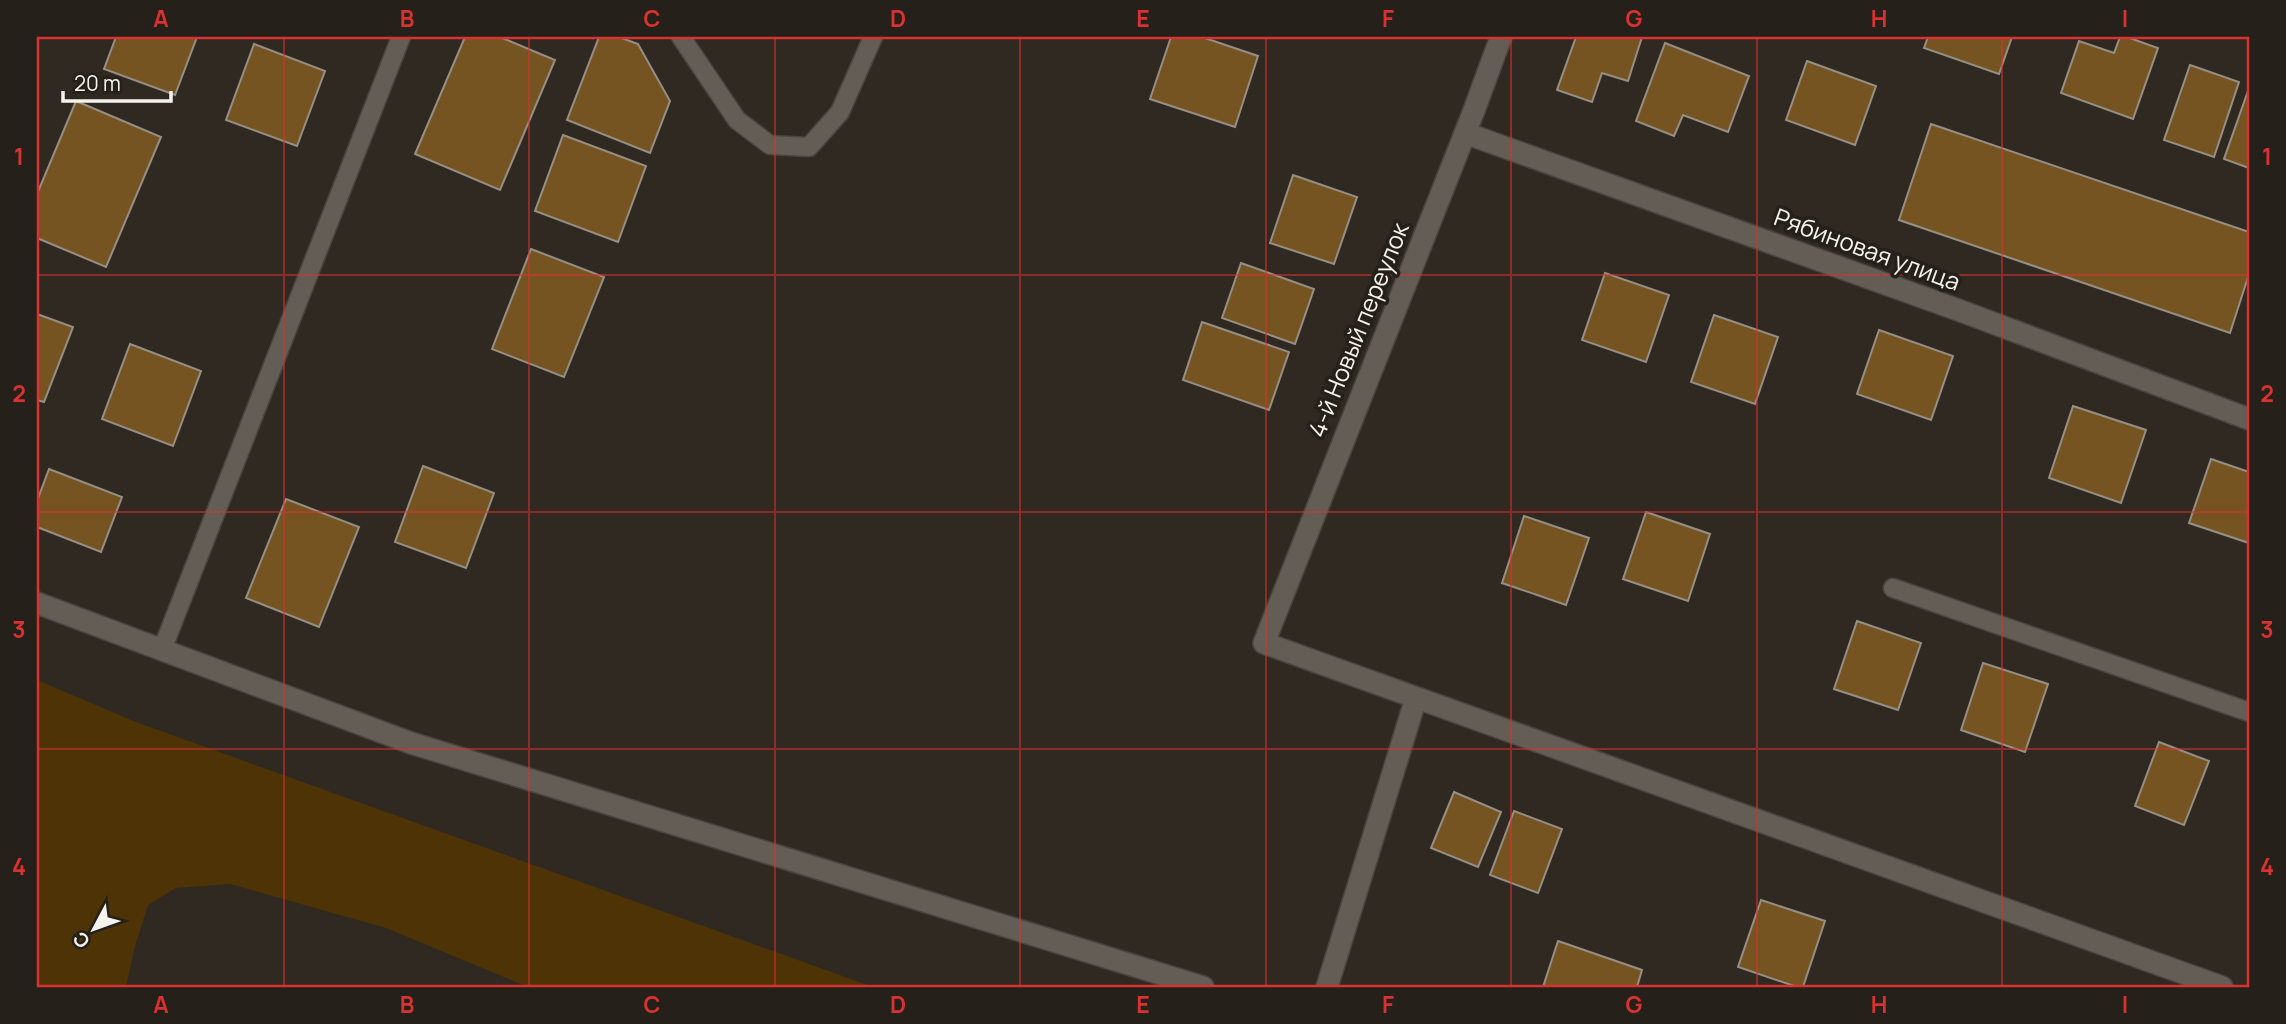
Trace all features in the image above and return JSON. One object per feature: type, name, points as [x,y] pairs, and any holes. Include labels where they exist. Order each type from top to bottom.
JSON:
[{"type":"street","name":"4-й Новый переулок","points":[[1416,698],[1264,643],[1501,37]]},
{"type":"street","name":"Рябиновая улица","points":[[1465,133],[2249,419]]},
{"type":"street","points":[[37,603],[411,743],[1203,987]]},
{"type":"street","points":[[1327,987],[1416,698],[2222,987]]},
{"type":"lane","points":[[162,650],[401,37]]},
{"type":"lane","points":[[681,37],[737,120],[770,145],[809,147],[839,112],[873,37]]},
{"type":"lane","points":[[1893,588],[2249,712]]},
{"type":"shaded area","points":[[37,680],[136,722],[873,987],[528,987],[386,928],[230,884],[176,888],[148,905],[126,987],[37,987]]},
{"type":"building","points":[[116,37],[197,37],[175,95],[104,69]]},
{"type":"building","points":[[465,37],[500,37],[555,60],[500,190],[415,154]]},
{"type":"building","points":[[599,37],[619,37],[638,44],[670,101],[650,153],[567,120]]},
{"type":"building","points":[[1171,37],[1202,37],[1258,56],[1235,127],[1150,99]]},
{"type":"building","points":[[1576,37],[1642,37],[1628,81],[1602,73],[1592,102],[1557,90]]},
{"type":"building","points":[[1928,37],[2012,37],[1999,74],[1924,48]]},
{"type":"building","points":[[2120,37],[2158,48],[2133,119],[2061,93],[2079,41],[2114,53]]},
{"type":"building","points":[[1665,43],[1749,76],[1728,132],[1683,115],[1674,136],[1636,121]]},
{"type":"building","points":[[254,44],[325,71],[297,146],[226,120]]},
{"type":"building","points":[[1807,61],[1876,86],[1855,145],[1786,120]]},
{"type":"building","points":[[2190,65],[2239,82],[2214,157],[2164,140]]},
{"type":"building","points":[[2249,88],[2249,168],[2224,159]]},
{"type":"building","points":[[76,101],[161,137],[106,267],[37,238],[37,194]]},
{"type":"building","points":[[1931,124],[2249,232],[2249,274],[2230,333],[1899,220]]},
{"type":"building","points":[[563,135],[646,166],[618,242],[535,211]]},
{"type":"building","points":[[1293,175],[1357,197],[1334,264],[1270,243]]},
{"type":"building","points":[[531,249],[604,277],[564,377],[492,349]]},
{"type":"building","points":[[1241,263],[1314,289],[1295,344],[1222,318]]},
{"type":"building","points":[[1605,273],[1669,295],[1646,362],[1582,340]]},
{"type":"building","points":[[37,314],[73,327],[44,402],[37,400]]},
{"type":"building","points":[[1714,315],[1778,337],[1755,404],[1691,382]]},
{"type":"building","points":[[1202,322],[1289,352],[1269,410],[1183,380]]},
{"type":"building","points":[[1879,330],[1953,356],[1931,420],[1857,394]]},
{"type":"building","points":[[130,344],[201,371],[173,446],[102,419]]},
{"type":"building","points":[[2073,406],[2146,430],[2121,503],[2049,478]]},
{"type":"building","points":[[2211,459],[2249,472],[2249,543],[2189,523]]},
{"type":"building","points":[[423,466],[494,493],[466,568],[395,542]]},
{"type":"building","points":[[49,469],[122,497],[101,552],[37,527],[37,501]]},
{"type":"building","points":[[286,499],[359,527],[319,627],[246,598]]},
{"type":"building","points":[[1646,512],[1710,534],[1688,601],[1623,579]]},
{"type":"building","points":[[1524,516],[1589,538],[1566,605],[1502,583]]},
{"type":"building","points":[[1857,621],[1921,643],[1898,710],[1834,689]]},
{"type":"building","points":[[1983,663],[2048,684],[2025,752],[1961,730]]},
{"type":"building","points":[[2159,742],[2209,761],[2184,825],[2135,806]]},
{"type":"building","points":[[1454,792],[1501,812],[1478,867],[1431,848]]},
{"type":"building","points":[[1514,811],[1562,829],[1538,893],[1490,875]]},
{"type":"building","points":[[1761,900],[1825,921],[1803,987],[1738,967]]},
{"type":"building","points":[[1558,941],[1642,970],[1637,987],[1543,987]]}]
